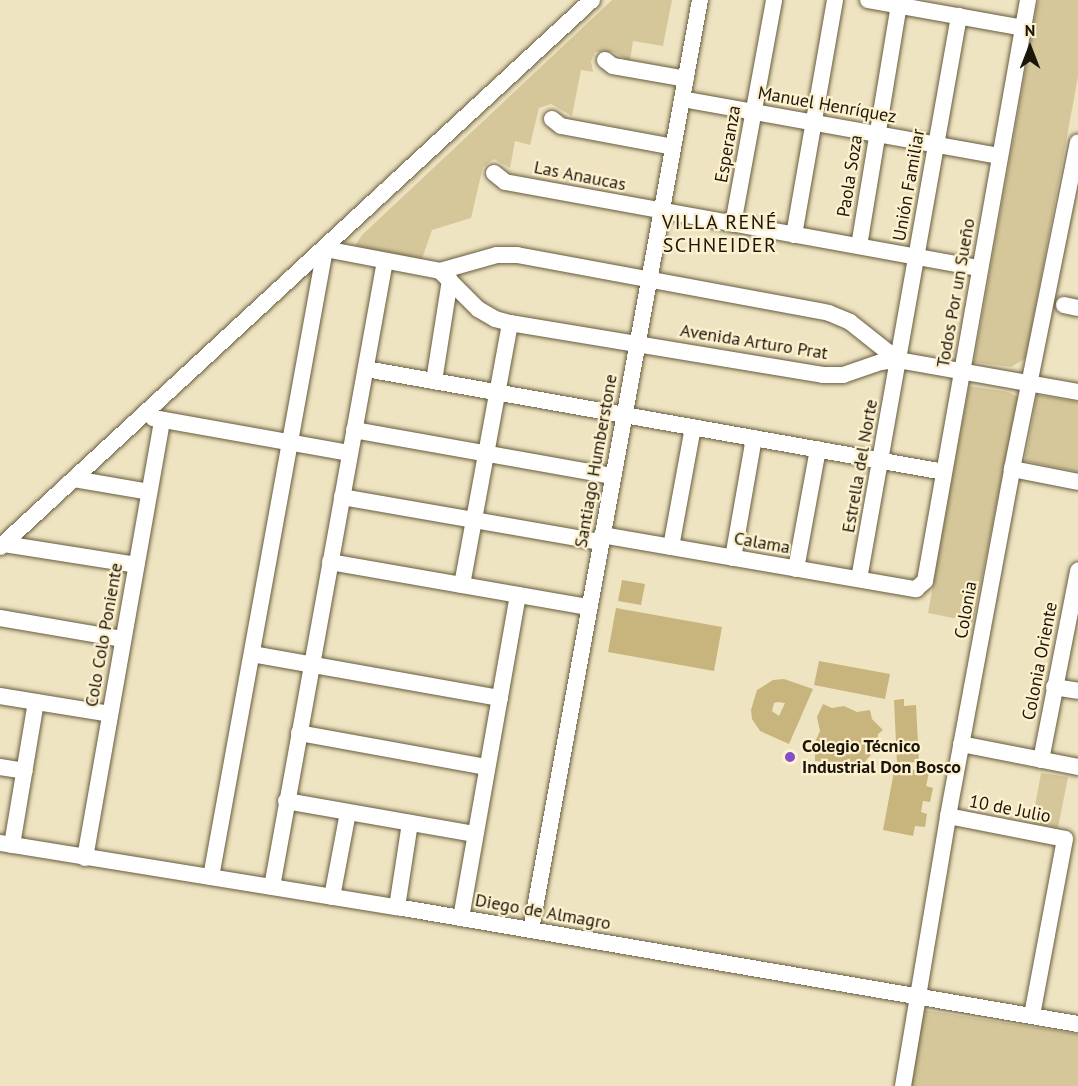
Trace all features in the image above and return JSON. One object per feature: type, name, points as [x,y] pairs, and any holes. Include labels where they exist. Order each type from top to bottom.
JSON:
[{"type":"street","points":[[2,546],[326,249],[592,0]]},
{"type":"street","name":"Santiago Humberstone","points":[[531,930],[700,0]]},
{"type":"street","name":"Esperanza","points":[[733,224],[774,0]]},
{"type":"street","points":[[794,235],[834,0]]},
{"type":"street","points":[[868,0],[1023,28]]},
{"type":"street","name":"Todos Por un Sueño","points":[[916,589],[925,581],[1028,0]]},
{"type":"street","name":"Paola Soza","points":[[859,246],[899,6]]},
{"type":"street","name":"Unión Familiar","points":[[898,360],[959,16]]},
{"type":"street","points":[[605,60],[613,66],[686,79]]},
{"type":"street","name":"Manuel Henríquez","points":[[682,99],[1000,156]]},
{"type":"street","points":[[552,119],[561,126],[673,147]]},
{"type":"street","name":"Colonia","points":[[903,1086],[961,744],[1028,383],[1074,189],[1078,142]]},
{"type":"street","name":"Las Anaucas","points":[[494,173],[505,182],[980,268]]},
{"type":"street","points":[[211,877],[326,249]]},
{"type":"street","name":"Avenida Arturo Prat","points":[[326,249],[445,276],[478,309],[495,319],[510,323],[823,375],[843,375],[881,362],[898,360],[1078,392]]},
{"type":"street","name":"Avenida Arturo Prat","points":[[445,276],[497,255],[517,255],[649,278],[829,313],[850,322],[898,360]]},
{"type":"street","points":[[272,887],[385,261]]},
{"type":"street","points":[[434,381],[445,276]]},
{"type":"street","points":[[462,585],[510,323]]},
{"type":"street","name":"Estrella del Norte","points":[[859,579],[898,360]]},
{"type":"street","points":[[366,369],[944,472]]},
{"type":"street","points":[[143,416],[350,453]]},
{"type":"street","name":"Colo Colo Poniente","points":[[85,858],[162,420]]},
{"type":"street","points":[[671,547],[693,427]]},
{"type":"street","points":[[354,430],[613,476]]},
{"type":"street","points":[[733,558],[754,438]]},
{"type":"street","points":[[796,568],[818,449]]},
{"type":"street","points":[[1012,470],[1078,482]]},
{"type":"street","points":[[74,479],[149,492]]},
{"type":"street","name":"Calama","points":[[342,497],[474,520],[671,547],[916,589]]},
{"type":"street","points":[[2,546],[136,565]]},
{"type":"street","points":[[330,562],[589,608]]},
{"type":"street","name":"Colonia Oriente","points":[[1041,759],[1078,571]]},
{"type":"street","points":[[460,918],[519,595]]},
{"type":"street","points":[[0,618],[123,639]]},
{"type":"street","points":[[252,654],[500,698]]},
{"type":"street","points":[[1054,687],[1078,691]]},
{"type":"street","points":[[0,696],[110,714]]},
{"type":"street","points":[[6,844],[26,771],[36,702]]},
{"type":"street","points":[[299,733],[487,767]]},
{"type":"street","points":[[961,744],[1078,767]]},
{"type":"street","points":[[0,767],[26,771]]},
{"type":"street","points":[[286,801],[475,834]]},
{"type":"street","points":[[332,897],[348,812]]},
{"type":"street","name":"10 de Julio","points":[[948,816],[1065,839],[1032,1015]]},
{"type":"street","points":[[397,907],[410,823]]},
{"type":"street","name":"Diego de Almagro","points":[[6,844],[397,907],[1078,1024]]},
{"type":"shaded area","points":[[612,0],[672,0],[663,46],[633,41],[630,61],[613,52],[595,52],[591,61],[593,72],[581,70],[572,116],[551,104],[539,108],[530,145],[515,141],[510,168],[494,159],[483,167],[471,218],[432,230],[422,259],[355,246],[362,235]]},
{"type":"shaded area","points":[[1038,0],[1078,0],[1078,77],[1026,358],[1011,367],[974,362]]},
{"type":"shaded area","points":[[969,386],[1008,392],[1018,397],[973,622],[928,613]]},
{"type":"shaded area","points":[[1037,395],[1078,402],[1078,472],[1025,461]]},
{"type":"shaded area","points":[[1041,773],[1068,777],[1058,828],[1032,823]]},
{"type":"shaded area","points":[[924,1010],[1078,1034],[1078,1086],[909,1086]]},
{"type":"building","points":[[622,580],[645,584],[641,605],[618,601]]},
{"type":"building","points":[[616,608],[722,627],[714,671],[608,652]]},
{"type":"building","points":[[819,661],[890,674],[885,699],[814,685]]},
{"type":"building","points":[[784,679],[813,689],[789,744],[760,731],[752,719],[751,710],[757,690],[773,680]],"holes":[[[774,703],[785,703],[779,716],[772,711]]]},
{"type":"building","points":[[904,699],[904,706],[916,705],[919,762],[897,763],[894,700]]},
{"type":"building","points":[[823,704],[832,708],[844,706],[857,712],[870,710],[872,719],[883,730],[878,734],[877,749],[862,767],[845,763],[834,766],[829,762],[815,761],[815,742],[820,731],[817,717]]},
{"type":"building","points":[[895,766],[929,773],[926,786],[933,788],[930,802],[923,801],[921,812],[927,814],[925,827],[915,826],[913,836],[883,830]]},
{"type":"place","name":"Colegio Técnico Industrial Don Bosco","points":[[790,757]]},
{"type":"district","name":"VILLA RENÉ SCHNEIDER","points":[[720,234]]}]
